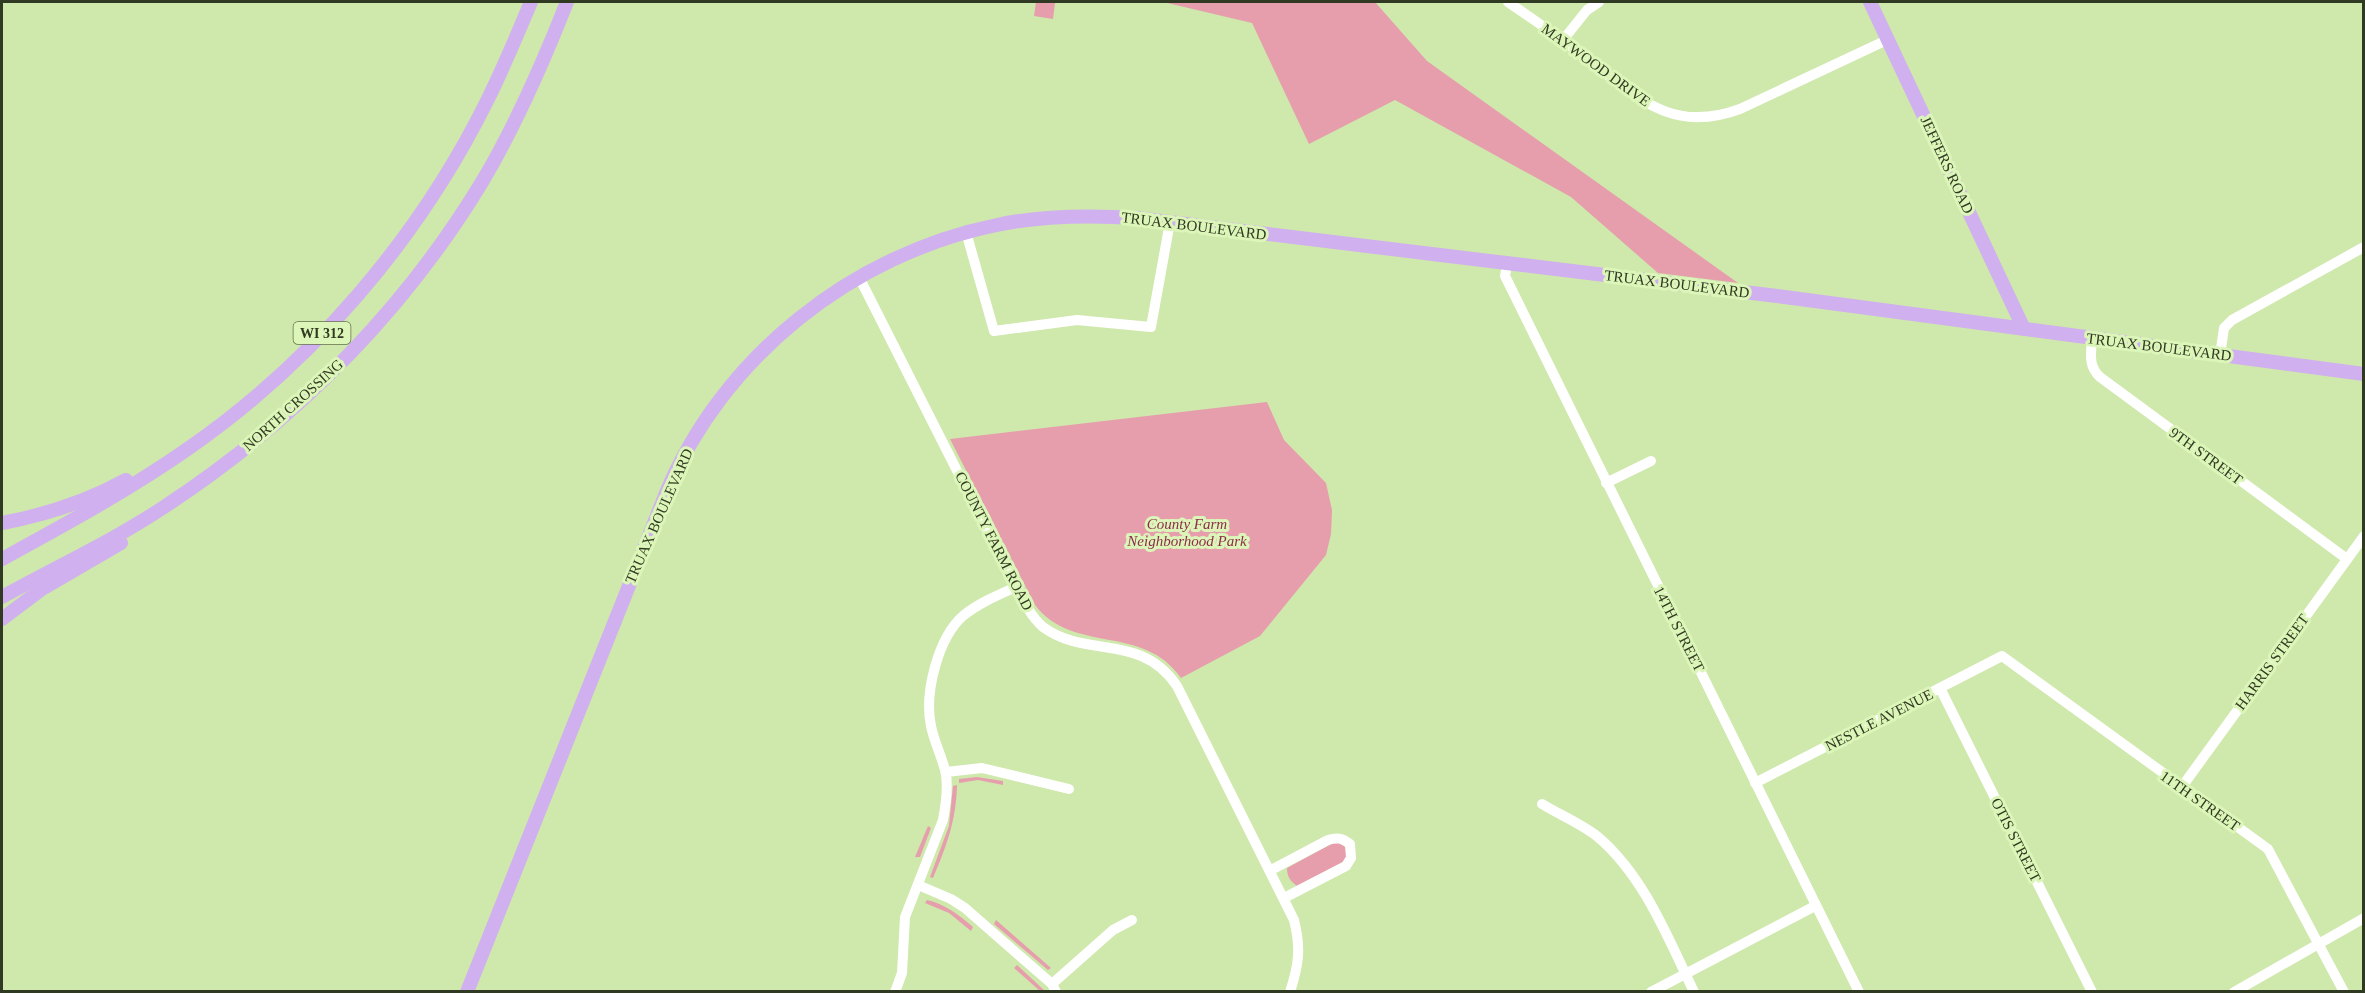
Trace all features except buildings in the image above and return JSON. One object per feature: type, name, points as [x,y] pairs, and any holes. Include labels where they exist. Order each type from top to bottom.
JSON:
[{"type":"main road","name":"WI 312","points":[[2,559],[135,485],[189,448],[241,409],[338,317],[381,267],[455,160],[487,102],[531,2]]},
{"type":"main road","name":"NORTH CROSSING","points":[[2,597],[162,508],[216,471],[319,386],[365,339],[408,288],[448,234],[483,180],[543,64],[567,2]]},
{"type":"main road","name":"JEFFERS ROAD","points":[[1870,2],[2024,328]]},
{"type":"main road","name":"TRUAX BOULEVARD","points":[[467,992],[677,465],[715,406],[758,354],[805,314],[859,277],[914,250],[966,232],[1030,219],[1074,215],[1137,218],[1777,296],[2364,374]]},
{"type":"main road","points":[[2,524],[52,512],[94,496],[159,460],[189,448]]},
{"type":"main road","points":[[2,619],[42,589],[134,535],[162,508]]},
{"type":"street","name":"MAYWOOD DRIVE","points":[[1508,2],[1656,109],[1691,117],[1708,118],[1740,109],[1889,39]]},
{"type":"street","points":[[1563,40],[1587,10],[1599,2]]},
{"type":"street","points":[[966,232],[994,331],[1077,320],[1151,327],[1170,222]]},
{"type":"street","points":[[2220,356],[2224,328],[2232,320],[2364,247]]},
{"type":"street","name":"14TH STREET","points":[[1507,264],[1505,276],[1859,992]]},
{"type":"street","name":"COUNTY FARM ROAD","points":[[859,277],[1016,587],[1037,622],[1051,632],[1074,640],[1137,654],[1156,663],[1177,686],[1294,920],[1299,939],[1299,964],[1290,992]]},
{"type":"street","name":"9TH STREET","points":[[2092,339],[2090,361],[2093,371],[2347,559]]},
{"type":"street","points":[[1606,483],[1651,461]]},
{"type":"street","name":"HARRIS STREET","points":[[2181,788],[2364,536]]},
{"type":"street","points":[[895,992],[902,973],[905,917],[943,820],[946,803],[946,772],[929,713],[929,696],[936,666],[947,637],[955,624],[974,608],[1016,587]]},
{"type":"street","name":"NESTLE AVENUE","points":[[1755,783],[2002,656]]},
{"type":"street","name":"11TH STREET","points":[[2002,656],[2268,849],[2344,992]]},
{"type":"street","name":"OTIS STREET","points":[[1940,688],[2092,992]]},
{"type":"street","points":[[946,772],[982,768],[1069,789]]},
{"type":"street","points":[[1542,804],[1596,836],[1620,859],[1640,886],[1694,992]]},
{"type":"street","points":[[1271,870],[1328,840],[1343,839],[1350,844],[1351,858],[1346,866],[1284,898]]},
{"type":"street","points":[[918,885],[951,899],[965,908],[1054,988],[1113,930],[1132,920]]},
{"type":"street","points":[[1651,992],[1815,906]]},
{"type":"street","points":[[2234,992],[2364,918]]},
{"type":"green space","points":[[1036,2],[1055,3],[1053,19],[1034,16]]},
{"type":"green space","points":[[1163,2],[1375,2],[1427,61],[1738,283],[1658,273],[1571,197],[1395,100],[1309,144],[1252,23]]},
{"type":"green space","name":"County Farm Neighborhood Park","points":[[1267,402],[1284,440],[1326,483],[1332,510],[1331,534],[1326,555],[1260,636],[1181,678],[1165,661],[1148,650],[1068,630],[1051,620],[1035,605],[950,439]]},
{"type":"green space","points":[[977,777],[1003,781],[1003,785],[978,780],[959,783],[959,779]]},
{"type":"green space","points":[[957,785],[950,833],[933,878],[930,877],[949,826],[953,786]]},
{"type":"green space","points":[[928,826],[931,828],[920,857],[915,857]]},
{"type":"green space","points":[[1333,843],[1340,843],[1345,847],[1347,857],[1343,862],[1297,886],[1292,882],[1287,868]]},
{"type":"green space","points":[[927,900],[940,904],[957,914],[973,927],[971,931],[949,913],[925,903]]},
{"type":"green space","points":[[996,920],[1051,968],[1048,970],[994,924]]},
{"type":"green space","points":[[1017,965],[1045,991],[1040,991],[1014,968]]}]
